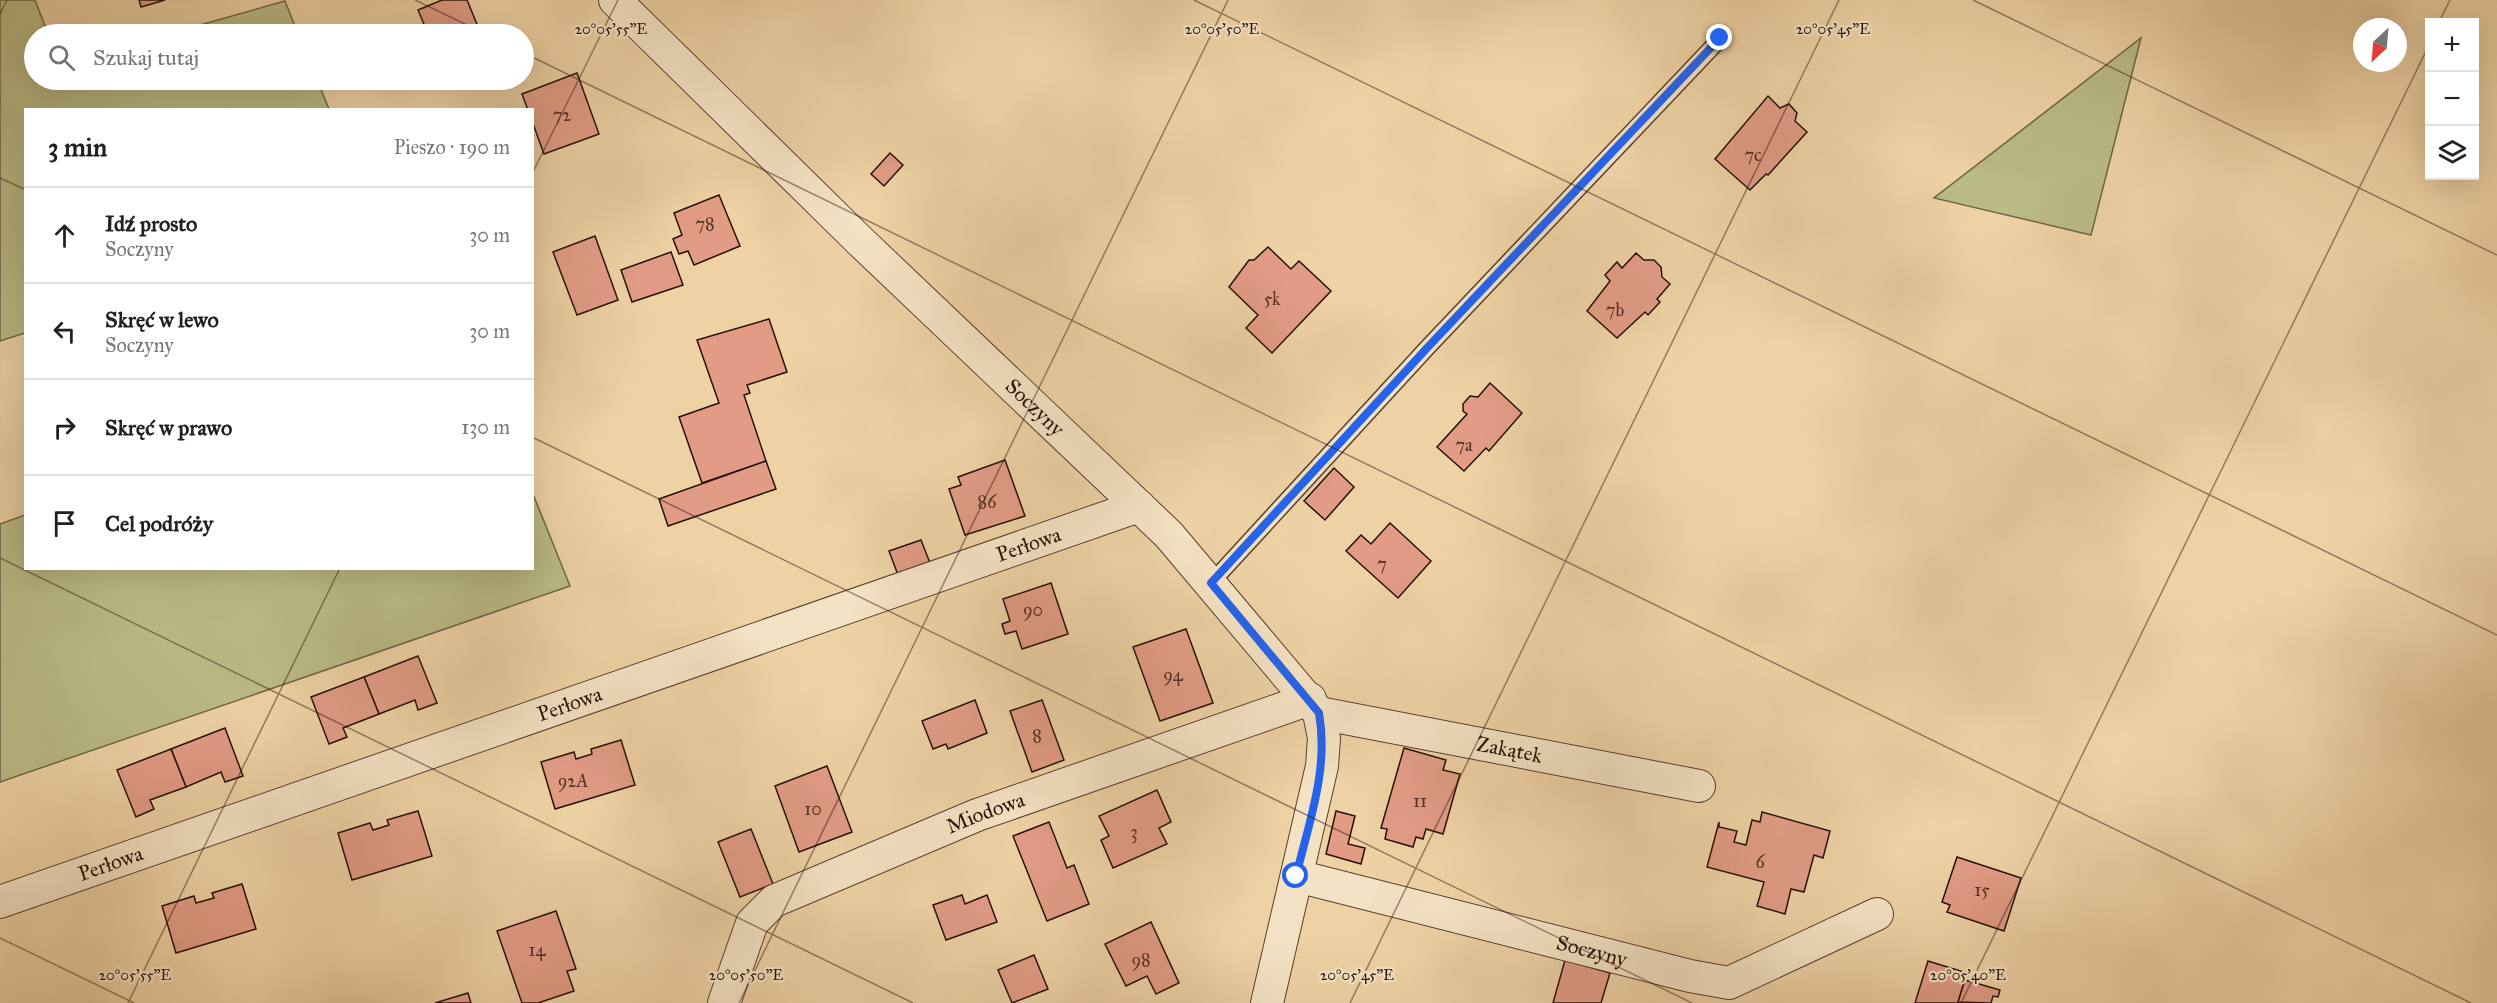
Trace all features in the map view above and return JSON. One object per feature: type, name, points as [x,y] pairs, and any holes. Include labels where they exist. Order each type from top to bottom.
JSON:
[{"type":"street","name":"Soczyny","points":[[615,0],[860,241],[1139,507],[1211,583],[1315,706]]},
{"type":"street","name":"Perłowa","points":[[0,902],[1139,507]]},
{"type":"street","name":"Zakątek","points":[[1315,706],[1699,786]]},
{"type":"street","points":[[1267,1003],[1322,766],[1324,738],[1315,706]]},
{"type":"street","name":"Miodowa","points":[[724,1003],[752,922],[774,901],[976,815],[1315,706]]},
{"type":"street","name":"Soczyny","points":[[1296,876],[1690,976],[1729,982],[1877,914]]},
{"type":"lane","points":[[1211,583],[1427,348],[1720,38]]},
{"type":"green space","points":[[0,0],[35,0],[44,24],[24,24],[24,90],[321,90],[329,108],[24,108],[24,333],[0,341]]},
{"type":"green space","points":[[285,1],[294,24],[203,24]]},
{"type":"green space","points":[[2141,38],[2091,235],[1934,198]]},
{"type":"green space","points":[[534,496],[570,586],[0,782],[0,524],[24,515],[24,570],[534,570]]},
{"type":"building","points":[[139,0],[165,0],[141,7]]},
{"type":"building","points":[[442,0],[467,0],[477,24],[424,24],[418,10]]},
{"type":"building","points":[[577,73],[599,134],[544,154],[534,126],[534,108],[527,108],[522,94]]},
{"type":"building","points":[[1768,96],[1780,108],[1789,104],[1797,113],[1795,121],[1807,132],[1768,175],[1766,174],[1750,190],[1715,159]]},
{"type":"building","points":[[890,153],[903,165],[884,186],[871,174]]},
{"type":"building","points":[[719,195],[740,246],[694,265],[688,251],[679,254],[673,239],[682,235],[674,213]]},
{"type":"building","points":[[595,236],[618,300],[577,315],[553,252]]},
{"type":"building","points":[[1268,247],[1291,269],[1299,261],[1331,291],[1272,353],[1246,328],[1258,315],[1229,287],[1249,260],[1254,260]]},
{"type":"building","points":[[671,252],[683,285],[632,302],[621,270]]},
{"type":"building","points":[[1636,253],[1644,260],[1654,260],[1661,267],[1662,277],[1670,284],[1657,299],[1660,302],[1648,315],[1645,312],[1617,338],[1587,311],[1610,281],[1605,275],[1617,262],[1622,268]]},
{"type":"building","points":[[769,319],[787,372],[747,385],[750,393],[744,395],[766,461],[702,483],[679,417],[719,403],[697,340]]},
{"type":"building","points":[[1490,383],[1522,413],[1489,451],[1486,448],[1464,471],[1437,447],[1467,414],[1463,411],[1463,404],[1470,396],[1478,397]]},
{"type":"building","points":[[1005,460],[1025,516],[965,535],[949,489],[961,485],[958,477]]},
{"type":"building","points":[[766,461],[776,489],[668,526],[659,499]]},
{"type":"building","points":[[1334,468],[1354,487],[1325,520],[1304,501]]},
{"type":"building","points":[[1390,523],[1431,561],[1398,598],[1346,551],[1361,535],[1371,544]]},
{"type":"building","points":[[921,540],[935,576],[901,583],[889,551]]},
{"type":"building","points":[[1051,583],[1068,634],[1022,649],[1016,631],[1005,634],[1002,624],[1010,621],[1003,599]]},
{"type":"building","points":[[1186,629],[1213,703],[1160,721],[1133,647]]},
{"type":"building","points":[[418,656],[437,703],[418,710],[415,700],[379,714],[364,677]]},
{"type":"building","points":[[364,677],[379,714],[343,728],[347,737],[329,744],[311,697]]},
{"type":"building","points":[[975,700],[987,733],[948,749],[946,744],[933,749],[922,721]]},
{"type":"building","points":[[1042,700],[1064,760],[1032,772],[1010,711]]},
{"type":"building","points":[[225,728],[243,776],[225,782],[221,772],[186,787],[171,749]]},
{"type":"building","points":[[621,740],[635,785],[555,809],[541,762],[574,752],[576,759],[592,754],[591,749]]},
{"type":"building","points":[[1404,748],[1446,760],[1443,770],[1460,774],[1443,834],[1426,829],[1423,839],[1416,837],[1413,847],[1385,839],[1387,829],[1381,828]]},
{"type":"building","points":[[171,749],[186,787],[150,800],[154,809],[136,817],[117,770]]},
{"type":"building","points":[[827,766],[852,832],[799,852],[775,786]]},
{"type":"building","points":[[1157,790],[1171,822],[1159,828],[1167,844],[1113,868],[1101,840],[1109,836],[1099,816]]},
{"type":"building","points":[[418,811],[432,856],[352,880],[338,833],[370,823],[373,830],[389,825],[387,820]]},
{"type":"building","points":[[1336,811],[1355,816],[1348,844],[1365,848],[1361,864],[1326,854]]},
{"type":"building","points":[[1762,812],[1830,831],[1823,858],[1814,855],[1804,892],[1791,889],[1785,914],[1757,906],[1764,882],[1707,867],[1719,822],[1719,827],[1737,831],[1734,842],[1746,845],[1752,820],[1760,822]]},
{"type":"building","points":[[1049,822],[1067,868],[1074,865],[1089,904],[1047,921],[1013,836]]},
{"type":"building","points":[[751,829],[773,884],[740,897],[718,842]]},
{"type":"building","points":[[1957,857],[2021,878],[2004,931],[1947,912],[1950,905],[1942,902]]},
{"type":"building","points":[[242,884],[256,929],[176,953],[162,906],[194,896],[196,903],[214,898],[212,893]]},
{"type":"building","points":[[962,895],[965,904],[987,895],[997,922],[946,940],[933,905]]},
{"type":"building","points":[[556,911],[576,969],[567,971],[574,991],[538,1003],[522,1003],[497,931]]},
{"type":"building","points":[[1151,922],[1179,983],[1156,994],[1147,976],[1126,986],[1105,944]]},
{"type":"building","points":[[1034,955],[1048,989],[1012,1003],[998,970]]},
{"type":"building","points":[[1565,960],[1610,973],[1601,1003],[1553,1003]]},
{"type":"building","points":[[1928,961],[1967,973],[1958,1002],[1962,1003],[1915,1003]]},
{"type":"building","points":[[1965,980],[2000,990],[1998,997],[1993,996],[1991,1003],[1958,1002]]},
{"type":"building","points":[[468,993],[471,1003],[435,1003]]},
{"type":"route","points":[[1296,876],[1322,766],[1324,738],[1319,713],[1310,699],[1211,583],[1427,348],[1720,38]]}]
